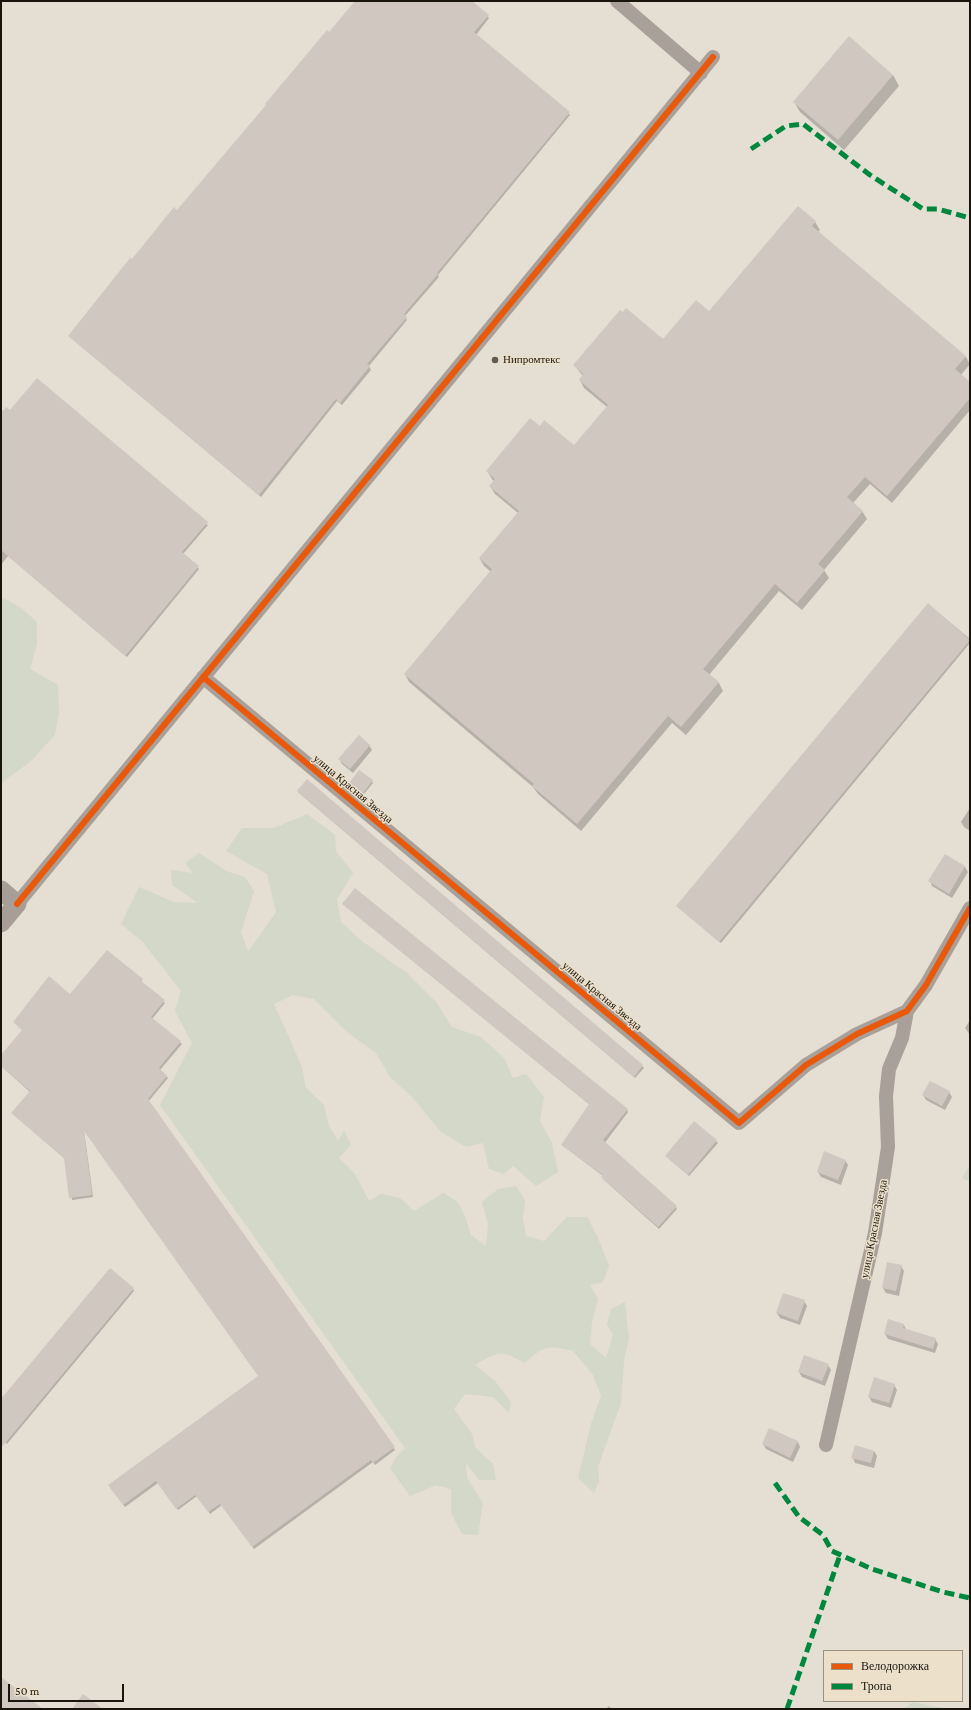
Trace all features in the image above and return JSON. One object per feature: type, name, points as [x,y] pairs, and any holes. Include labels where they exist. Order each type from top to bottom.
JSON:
[{"type":"main road","points":[[1,890],[17,904],[1,924]]},
{"type":"street","points":[[617,1],[701,73]]},
{"type":"street","points":[[17,904],[713,57]]},
{"type":"street","name":"улица Красная Звезда","points":[[204,677],[739,1123],[806,1066],[857,1034],[907,1011]]},
{"type":"street","name":"улица Красная Звезда","points":[[826,1445],[875,1233],[888,1147],[886,1096],[888,1069],[902,1038],[907,1011],[926,985],[970,908]]},
{"type":"green space","points":[[1,597],[20,607],[37,622],[37,643],[30,669],[58,685],[59,713],[55,735],[30,762],[1,783]]},
{"type":"green space","points":[[307,814],[335,835],[336,851],[353,873],[337,899],[341,922],[363,942],[407,973],[436,1002],[452,1027],[481,1037],[504,1058],[513,1078],[526,1074],[544,1097],[540,1121],[552,1143],[558,1172],[536,1186],[513,1166],[504,1174],[489,1169],[483,1143],[466,1147],[441,1132],[412,1097],[390,1077],[376,1053],[347,1032],[314,999],[293,995],[274,1004],[302,1067],[306,1088],[324,1105],[329,1126],[338,1141],[344,1131],[351,1145],[339,1158],[355,1174],[369,1201],[381,1194],[400,1198],[414,1211],[443,1193],[458,1202],[465,1216],[471,1235],[486,1246],[488,1224],[482,1202],[498,1189],[516,1186],[525,1200],[523,1218],[526,1236],[544,1241],[567,1217],[587,1217],[598,1238],[609,1266],[603,1282],[590,1285],[598,1299],[592,1322],[590,1344],[606,1358],[613,1335],[607,1324],[611,1309],[625,1302],[629,1338],[624,1361],[621,1403],[598,1467],[599,1481],[594,1493],[578,1478],[591,1424],[601,1396],[593,1375],[573,1351],[552,1347],[547,1348],[531,1357],[525,1363],[505,1354],[500,1354],[489,1357],[475,1365],[495,1381],[511,1402],[509,1413],[493,1397],[465,1394],[454,1409],[472,1434],[475,1447],[493,1464],[496,1480],[479,1480],[466,1463],[467,1478],[483,1503],[478,1535],[462,1534],[451,1513],[451,1489],[436,1485],[410,1496],[390,1468],[396,1457],[405,1448],[160,1105],[192,1043],[175,1011],[181,991],[142,941],[121,924],[139,887],[174,902],[198,903],[172,885],[171,870],[193,873],[185,863],[199,853],[226,871],[245,877],[254,891],[241,932],[248,952],[276,912],[267,874],[226,851],[242,828],[274,828]]},
{"type":"green space","points":[[970,1165],[970,1182],[962,1178]]},
{"type":"green space","points":[[913,1702],[947,1709],[903,1709]]},
{"type":"building","points":[[355,1],[472,1],[489,15],[474,32],[570,112],[404,314],[407,317],[367,364],[370,366],[340,403],[336,399],[259,495],[68,336],[130,258],[132,259],[174,207],[177,210],[327,30],[329,32]]},
{"type":"building","points":[[849,36],[893,75],[838,140],[793,102]]},
{"type":"building","points":[[798,206],[816,221],[812,226],[966,356],[955,369],[970,382],[970,398],[887,496],[865,477],[847,497],[863,511],[818,564],[825,570],[797,603],[775,584],[703,669],[719,682],[681,727],[668,716],[577,824],[532,786],[534,784],[404,674],[492,569],[479,558],[519,511],[489,486],[495,479],[486,471],[530,418],[540,426],[544,420],[574,445],[608,405],[579,380],[583,374],[573,365],[620,310],[623,312],[626,308],[663,339],[696,300],[709,311]]},
{"type":"building","points":[[37,378],[208,522],[182,552],[199,566],[125,656],[1,550],[1,413],[6,407],[10,410]]},
{"type":"building","points":[[928,603],[970,640],[719,942],[676,906]]},
{"type":"building","points":[[359,735],[370,745],[350,769],[338,759]]},
{"type":"building","points":[[359,770],[373,780],[363,793],[349,783]]},
{"type":"building","points":[[307,779],[643,1065],[634,1077],[297,791]]},
{"type":"building","points":[[945,854],[965,866],[949,894],[928,881]]},
{"type":"building","points":[[355,888],[628,1109],[603,1140],[677,1206],[658,1227],[601,1177],[603,1175],[561,1145],[589,1104],[342,904]]},
{"type":"building","points":[[107,950],[143,979],[141,981],[165,1000],[151,1017],[181,1041],[159,1068],[167,1076],[148,1099],[395,1447],[373,1463],[371,1460],[252,1547],[220,1504],[208,1512],[195,1495],[176,1509],[156,1481],[123,1505],[108,1485],[258,1376],[84,1131],[92,1195],[69,1198],[64,1158],[11,1113],[30,1091],[1,1066],[1,1055],[22,1030],[13,1022],[49,976],[70,994]]},
{"type":"building","points":[[930,1081],[950,1091],[942,1106],[922,1095]]},
{"type":"building","points":[[694,1121],[717,1140],[688,1175],[665,1156]]},
{"type":"building","points":[[824,1151],[846,1160],[838,1180],[817,1172]]},
{"type":"building","points":[[887,1262],[902,1265],[896,1291],[882,1288]]},
{"type":"building","points":[[110,1268],[134,1288],[1,1448],[1,1399]]},
{"type":"building","points":[[783,1293],[805,1300],[798,1321],[776,1313]]},
{"type":"building","points":[[888,1319],[904,1324],[903,1328],[936,1338],[933,1349],[884,1334]]},
{"type":"building","points":[[804,1355],[829,1364],[822,1381],[798,1372]]},
{"type":"building","points":[[874,1377],[895,1384],[889,1403],[868,1397]]},
{"type":"building","points":[[769,1428],[798,1441],[790,1458],[762,1444]]},
{"type":"building","points":[[855,1445],[874,1451],[871,1463],[851,1458]]},
{"type":"building","points":[[1,1677],[43,1709],[1,1709]]},
{"type":"building","points":[[83,1694],[103,1709],[72,1709]]},
{"type":"marked path","points":[[751,149],[786,126],[803,124],[870,175],[923,209],[938,209],[970,218]]},
{"type":"marked path","points":[[775,1483],[799,1517],[823,1535],[832,1551],[872,1569],[943,1592],[970,1598]]},
{"type":"marked path","points":[[787,1709],[840,1555]]},
{"type":"cycle path","points":[[17,904],[713,57]]},
{"type":"cycle path","points":[[203,677],[739,1123],[806,1065],[857,1034],[907,1011],[926,985],[970,908]]},
{"type":"place","name":"Нипромтекс","points":[[495,360]]}]
